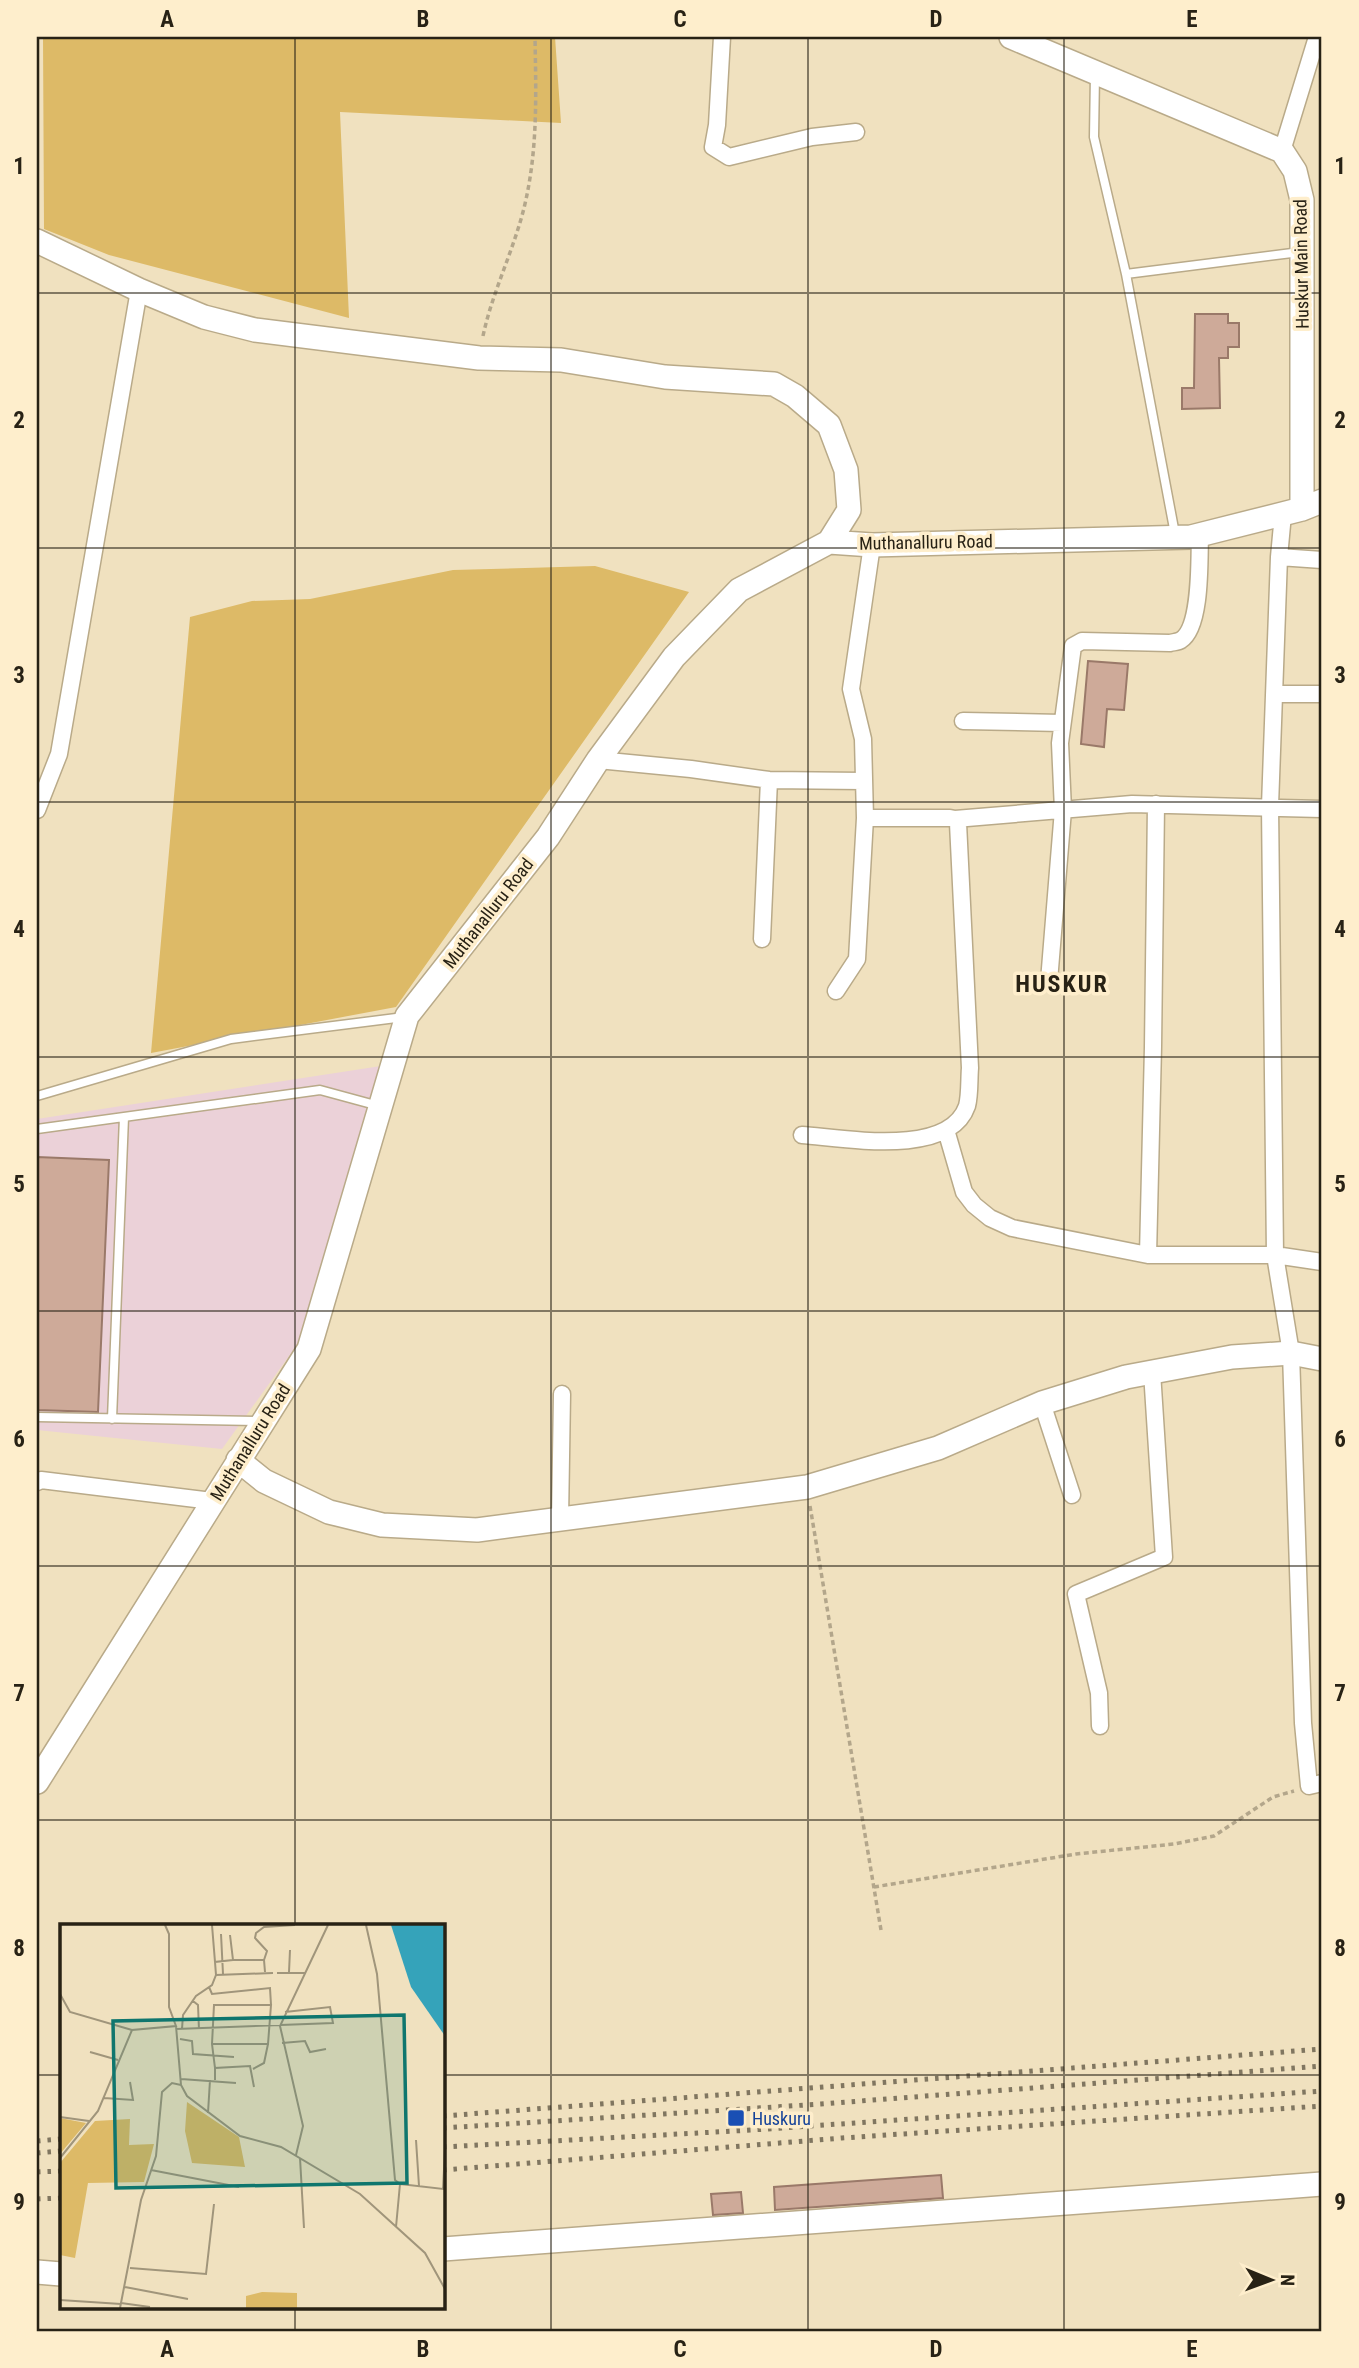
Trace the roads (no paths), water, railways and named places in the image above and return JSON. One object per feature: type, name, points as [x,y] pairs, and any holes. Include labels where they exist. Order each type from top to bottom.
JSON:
[{"type":"street","points":[[722,37],[717,125],[712,148],[729,157],[812,137],[856,132]]},
{"type":"street","points":[[1011,37],[1039,42],[1095,72],[1282,151],[1317,37]]},
{"type":"street","name":"Huskur Main Road","points":[[1282,151],[1295,170],[1302,200],[1303,508]]},
{"type":"street","points":[[37,241],[139,290],[204,317],[255,330],[479,358],[561,360],[665,377],[774,384],[795,396],[829,425],[846,470],[849,510],[829,542]]},
{"type":"street","points":[[37,810],[58,754],[139,290]]},
{"type":"street","points":[[1303,508],[1279,556],[1270,806],[1275,1255],[1291,1353],[1303,1723],[1316,1784]]},
{"type":"street","name":"Muthanalluru Road","points":[[37,1782],[309,1349],[407,1016],[548,837],[598,760],[674,657],[739,590],[829,542],[872,545],[1176,537],[1200,535],[1303,508]]},
{"type":"street","points":[[1049,981],[1063,810],[1060,743],[1073,646],[1076,642],[1170,643],[1181,640],[1194,616],[1199,587],[1200,535]]},
{"type":"street","points":[[836,991],[857,959],[865,818],[862,731],[850,689],[872,545]]},
{"type":"street","points":[[1279,556],[1322,560]]},
{"type":"street","points":[[1274,694],[1322,694]]},
{"type":"street","points":[[963,721],[1062,723]]},
{"type":"street","points":[[598,760],[769,780],[863,781]]},
{"type":"street","points":[[762,939],[769,780]]},
{"type":"street","points":[[865,818],[955,819],[1156,804],[1322,809]]},
{"type":"street","points":[[1147,1255],[1156,804]]},
{"type":"street","points":[[802,1135],[899,1142],[936,1136],[954,1125],[967,1106],[970,1068],[958,824],[955,819]]},
{"type":"street","points":[[946,1130],[964,1192],[974,1205],[990,1218],[1012,1228],[1147,1255],[1275,1255],[1322,1262]]},
{"type":"street","points":[[238,1460],[264,1481],[328,1512],[382,1525],[477,1530],[807,1487],[938,1448],[1042,1403],[1126,1377],[1232,1357],[1291,1353],[1322,1359]]},
{"type":"street","points":[[1100,1726],[1099,1693],[1076,1594],[1164,1557],[1152,1372]]},
{"type":"street","points":[[560,1519],[562,1394]]},
{"type":"street","points":[[1042,1403],[1072,1495]]},
{"type":"street","points":[[37,1482],[41,1480],[212,1500]]},
{"type":"street","points":[[444,2249],[1322,2184]]},
{"type":"street","points":[[37,2272],[60,2274]]},
{"type":"lane","points":[[1095,72],[1094,137],[1126,274],[1176,537]]},
{"type":"lane","points":[[1126,274],[1303,252]]},
{"type":"lane","points":[[37,1096],[231,1039],[407,1016]]},
{"type":"lane","points":[[37,1129],[320,1090],[380,1107]]},
{"type":"lane","points":[[112,1419],[124,1117]]},
{"type":"lane","points":[[37,1417],[263,1421]]},
{"type":"railway","points":[[444,2116],[1322,2049]]},
{"type":"railway","points":[[444,2128],[821,2104],[1322,2066]]},
{"type":"railway","points":[[444,2147],[752,2130],[1322,2091]]},
{"type":"railway","points":[[444,2170],[842,2138],[1322,2106]]},
{"type":"railway","points":[[37,2141],[60,2139]]},
{"type":"railway","points":[[37,2153],[60,2151]]},
{"type":"railway","points":[[37,2172],[60,2171]]},
{"type":"railway","points":[[37,2199],[60,2198]]},
{"type":"place","name":"Huskuru","points":[[736,2118]]},
{"type":"district","name":"HUSKUR","points":[[1062,984]]}]
